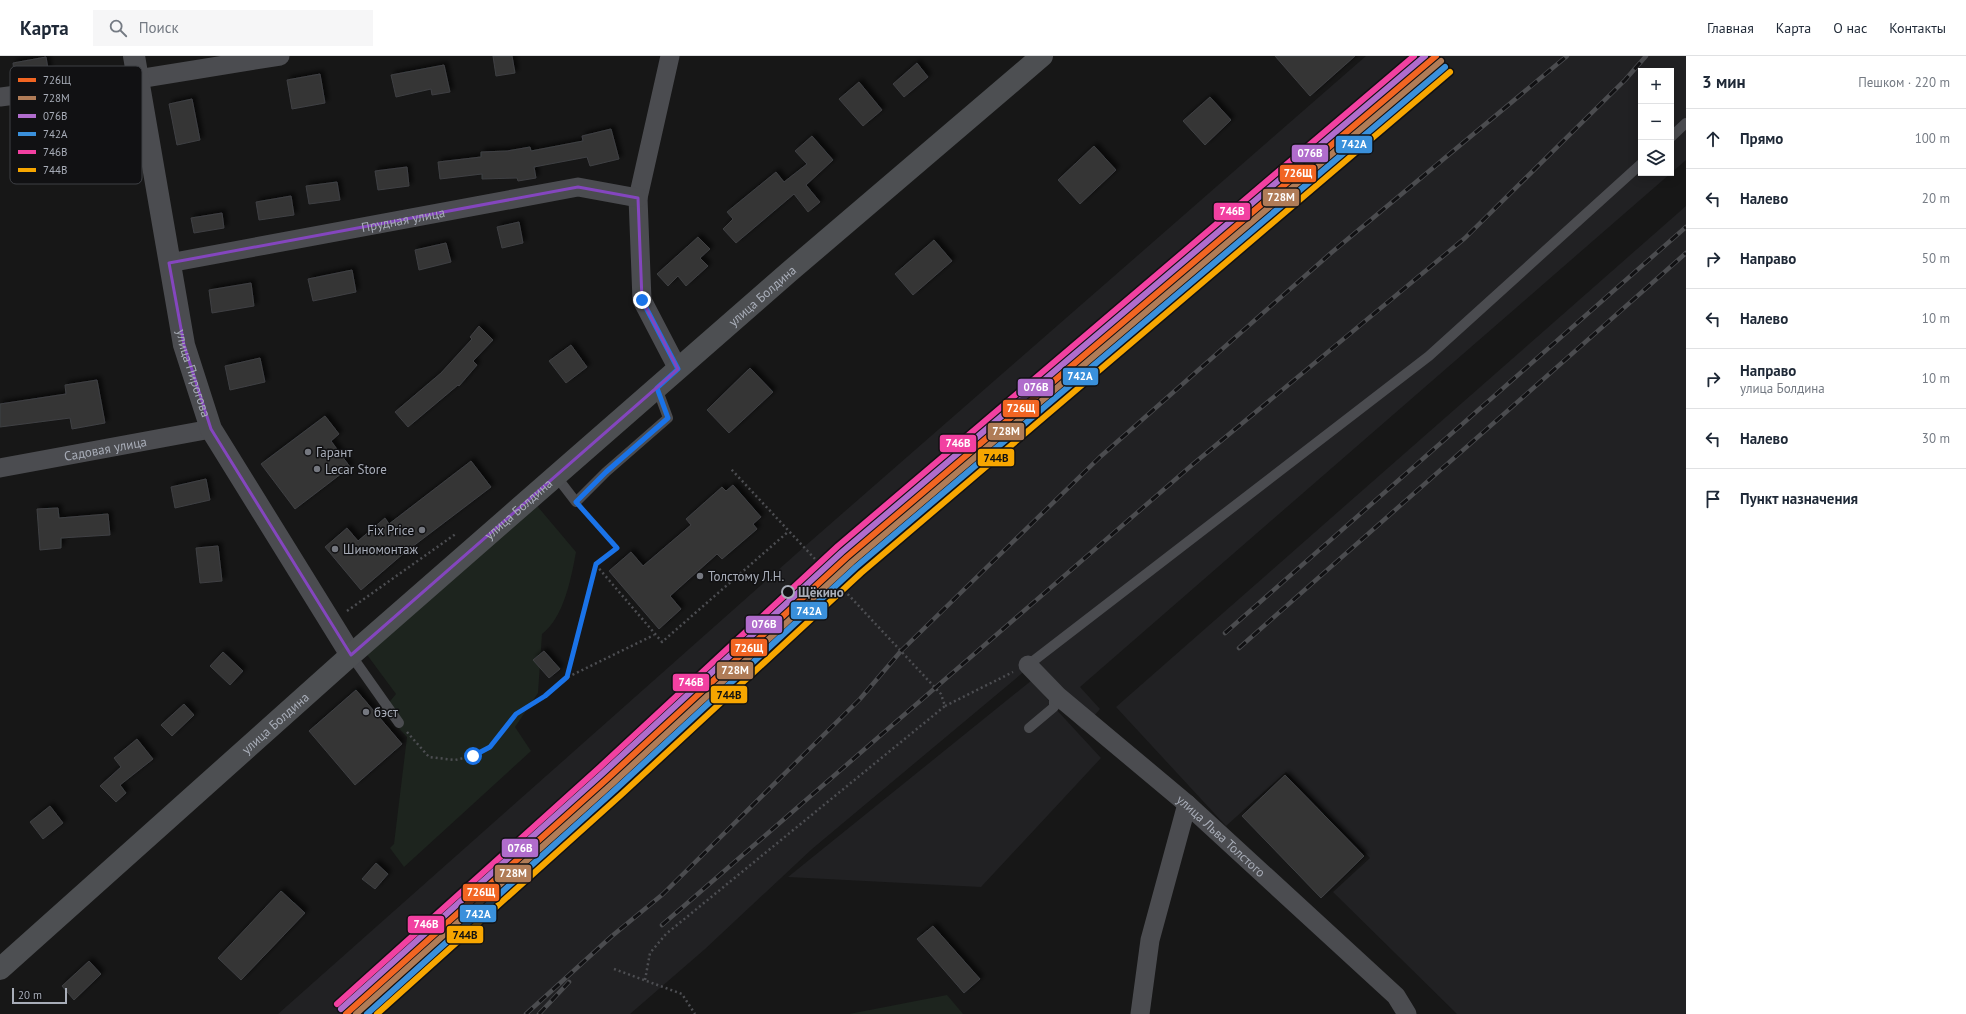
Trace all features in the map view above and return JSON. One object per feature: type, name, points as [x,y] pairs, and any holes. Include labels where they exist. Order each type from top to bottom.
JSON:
[{"type":"main road","name":"улица Болдина","points":[[0,969],[351,655],[678,369],[1042,56]]},
{"type":"street","name":"улица Пирогова","points":[[134,56],[136,66]]},
{"type":"street","points":[[142,77],[280,56]]},
{"type":"street","points":[[670,56],[638,198],[642,300],[678,369]]},
{"type":"street","points":[[0,97],[10,96]]},
{"type":"street","name":"улица Пирогова","points":[[142,102],[184,345],[211,429],[351,655]]},
{"type":"street","name":"Прудная улица","points":[[169,263],[578,187],[638,198]]},
{"type":"street","name":"Садовая улица","points":[[0,468],[211,429]]},
{"type":"street","name":"улица Льва Толстого","points":[[1028,665],[1058,696],[1187,804],[1396,996],[1407,1014]]},
{"type":"street","points":[[1140,1014],[1150,940],[1187,804]]},
{"type":"lane","points":[[1674,134],[1686,123]]},
{"type":"lane","points":[[1028,665],[1430,356],[1638,167]]},
{"type":"lane","points":[[556,476],[576,502],[606,472],[668,418],[657,388]]},
{"type":"lane","points":[[351,655],[399,723]]},
{"type":"lane","points":[[1029,728],[1054,707],[1054,700],[1058,696]]},
{"type":"path","points":[[731,469],[941,694],[945,706]]},
{"type":"path","points":[[567,677],[596,564],[617,548],[576,502]]},
{"type":"path","points":[[342,614],[464,529]]},
{"type":"path","points":[[596,564],[654,635],[662,642],[789,531]]},
{"type":"path","points":[[399,723],[429,757],[455,760],[473,756],[490,747],[516,714],[545,696],[567,677],[654,635]]},
{"type":"path","points":[[645,980],[650,953],[666,934],[945,706],[1028,665]]},
{"type":"path","points":[[614,969],[682,994],[695,1014]]},
{"type":"highlighted area","points":[[578,187],[638,198],[642,300],[678,369],[351,655],[211,429],[184,345],[169,263]]},
{"type":"shaded area","points":[[1366,56],[1686,56],[1686,160],[1674,170],[1674,68],[1638,68],[1638,176],[1668,176],[1080,687],[1100,709],[1082,730],[1026,670],[812,849],[705,949],[630,1014],[278,1014],[804,547]]},
{"type":"shaded area","points":[[1686,206],[1686,1014],[1457,1014],[1333,892],[1370,858],[1286,772],[1226,826],[1116,707]]},
{"type":"shaded area","points":[[533,501],[576,552],[572,574],[561,608],[550,627],[542,634],[538,693],[515,727],[531,751],[404,867],[390,848],[394,844],[407,737],[382,711],[396,694],[365,652]]},
{"type":"shaded area","points":[[1032,680],[1054,707],[1101,758],[981,887],[788,877]]},
{"type":"shaded area","points":[[947,995],[963,1014],[849,1014]]},
{"type":"building","points":[[493,56],[512,56],[515,73],[496,76]]},
{"type":"building","points":[[1275,56],[1355,56],[1310,96]]},
{"type":"building","points":[[46,57],[48,66],[13,66],[13,63]]},
{"type":"building","points":[[917,63],[928,77],[904,97],[893,84]]},
{"type":"building","points":[[444,65],[450,92],[432,95],[431,89],[396,97],[391,75]]},
{"type":"building","points":[[320,74],[325,103],[292,109],[287,80]]},
{"type":"building","points":[[859,82],[882,110],[863,126],[839,99]]},
{"type":"building","points":[[1210,97],[1231,120],[1205,145],[1183,121]]},
{"type":"building","points":[[192,99],[200,140],[177,145],[169,104]]},
{"type":"building","points":[[611,129],[619,159],[590,166],[587,157],[534,167],[536,178],[518,181],[517,178],[482,179],[482,174],[440,179],[438,162],[481,157],[481,152],[507,151],[530,147],[531,151],[583,141],[582,136]]},
{"type":"building","points":[[812,136],[833,160],[806,185],[820,202],[808,212],[794,194],[736,243],[723,229],[733,219],[727,212],[776,172],[784,182],[807,164],[795,151]]},
{"type":"building","points":[[1094,146],[1116,170],[1080,204],[1058,180]]},
{"type":"building","points":[[407,167],[409,186],[378,190],[375,171]]},
{"type":"building","points":[[337,182],[340,200],[309,204],[306,186]]},
{"type":"building","points":[[291,196],[294,215],[259,220],[256,202]]},
{"type":"building","points":[[222,213],[224,228],[194,233],[191,218]]},
{"type":"building","points":[[519,222],[523,243],[502,248],[497,227]]},
{"type":"building","points":[[698,237],[710,249],[700,258],[708,266],[686,286],[678,276],[668,286],[657,274]]},
{"type":"building","points":[[934,240],[952,261],[913,295],[895,274]]},
{"type":"building","points":[[446,243],[451,262],[419,270],[415,250]]},
{"type":"building","points":[[352,270],[356,292],[313,301],[308,279]]},
{"type":"building","points":[[251,283],[254,306],[212,313],[209,290]]},
{"type":"building","points":[[479,326],[493,340],[473,361],[477,365],[459,386],[458,385],[408,427],[395,412],[441,373],[472,339],[470,337]]},
{"type":"building","points":[[571,345],[587,367],[566,383],[549,361]]},
{"type":"building","points":[[260,358],[265,382],[230,390],[225,366]]},
{"type":"building","points":[[750,368],[773,392],[729,433],[707,410]]},
{"type":"building","points":[[97,380],[105,423],[72,429],[70,418],[0,427],[0,404],[66,394],[65,385]]},
{"type":"building","name":"Гарант","points":[[325,416],[339,434],[331,441],[350,467],[295,509],[261,464]]},
{"type":"building","points":[[471,461],[491,487],[404,553],[361,590],[325,547],[347,528],[358,541],[385,518],[389,524]]},
{"type":"building","points":[[206,479],[210,500],[175,508],[171,487]]},
{"type":"building","points":[[733,485],[761,517],[753,524],[757,529],[722,559],[717,554],[670,596],[681,609],[659,629],[609,571],[631,552],[643,566],[691,525],[686,519],[722,487],[726,491]]},
{"type":"building","points":[[58,508],[59,518],[108,514],[110,535],[61,538],[61,548],[40,550],[37,509]]},
{"type":"building","points":[[218,546],[222,581],[200,583],[196,548]]},
{"type":"building","points":[[544,651],[560,669],[549,678],[533,660]]},
{"type":"building","points":[[223,652],[243,671],[230,685],[210,666]]},
{"type":"building","points":[[356,690],[402,744],[355,785],[309,731]]},
{"type":"building","points":[[184,704],[194,715],[172,736],[161,725]]},
{"type":"building","points":[[137,739],[153,759],[120,785],[126,793],[116,802],[100,786],[121,767],[114,758]]},
{"type":"building","points":[[1285,775],[1364,856],[1321,898],[1242,816]]},
{"type":"building","points":[[50,806],[63,823],[43,839],[30,822]]},
{"type":"building","points":[[376,863],[388,874],[375,889],[362,879]]},
{"type":"building","points":[[281,891],[305,913],[241,980],[218,958]]},
{"type":"building","points":[[933,926],[980,979],[964,993],[917,939]]},
{"type":"building","points":[[89,961],[101,974],[74,1000],[62,986]]},
{"type":"railway","points":[[526,1014],[612,936],[663,894],[860,699],[901,651],[1100,457],[1331,253],[1567,56]]},
{"type":"railway","points":[[662,925],[1192,465],[1465,238],[1625,80],[1646,56]]},
{"type":"railway","points":[[1225,633],[1686,227]]},
{"type":"railway","points":[[1239,648],[1686,253]]},
{"type":"railway","points":[[416,952],[572,828]]},
{"type":"railway","points":[[539,1014],[569,982]]},
{"type":"transit line","name":"746В","points":[[337,1004],[599,768],[838,546],[1414,56]]},
{"type":"transit line","name":"076В","points":[[341,1009],[603,773],[842,552],[1425,56]]},
{"type":"transit line","name":"726Щ","points":[[346,1014],[608,778],[847,557],[1436,56]]},
{"type":"transit line","name":"728М","points":[[356,1014],[613,783],[852,562],[1441,61]]},
{"type":"transit line","name":"742А","points":[[367,1014],[617,788],[856,567],[1445,67]]},
{"type":"transit line","name":"744В","points":[[377,1014],[622,794],[861,573],[1450,72]]},
{"type":"place","name":"Гарант","points":[[308,452]]},
{"type":"place","name":"Lecar Store","points":[[317,469]]},
{"type":"place","name":"Fix Price","points":[[422,530]]},
{"type":"place","name":"Шиномонтаж","points":[[335,549]]},
{"type":"place","name":"Толстому Л.Н.","points":[[700,576]]},
{"type":"place","name":"Щёкино","points":[[788,592]]},
{"type":"place","name":"бэст","points":[[366,712]]},
{"type":"route","points":[[473,756],[490,747],[502,734],[516,714],[545,696],[567,677],[596,564],[617,548],[576,502],[606,472],[668,418],[657,388],[678,369],[642,300]]}]
